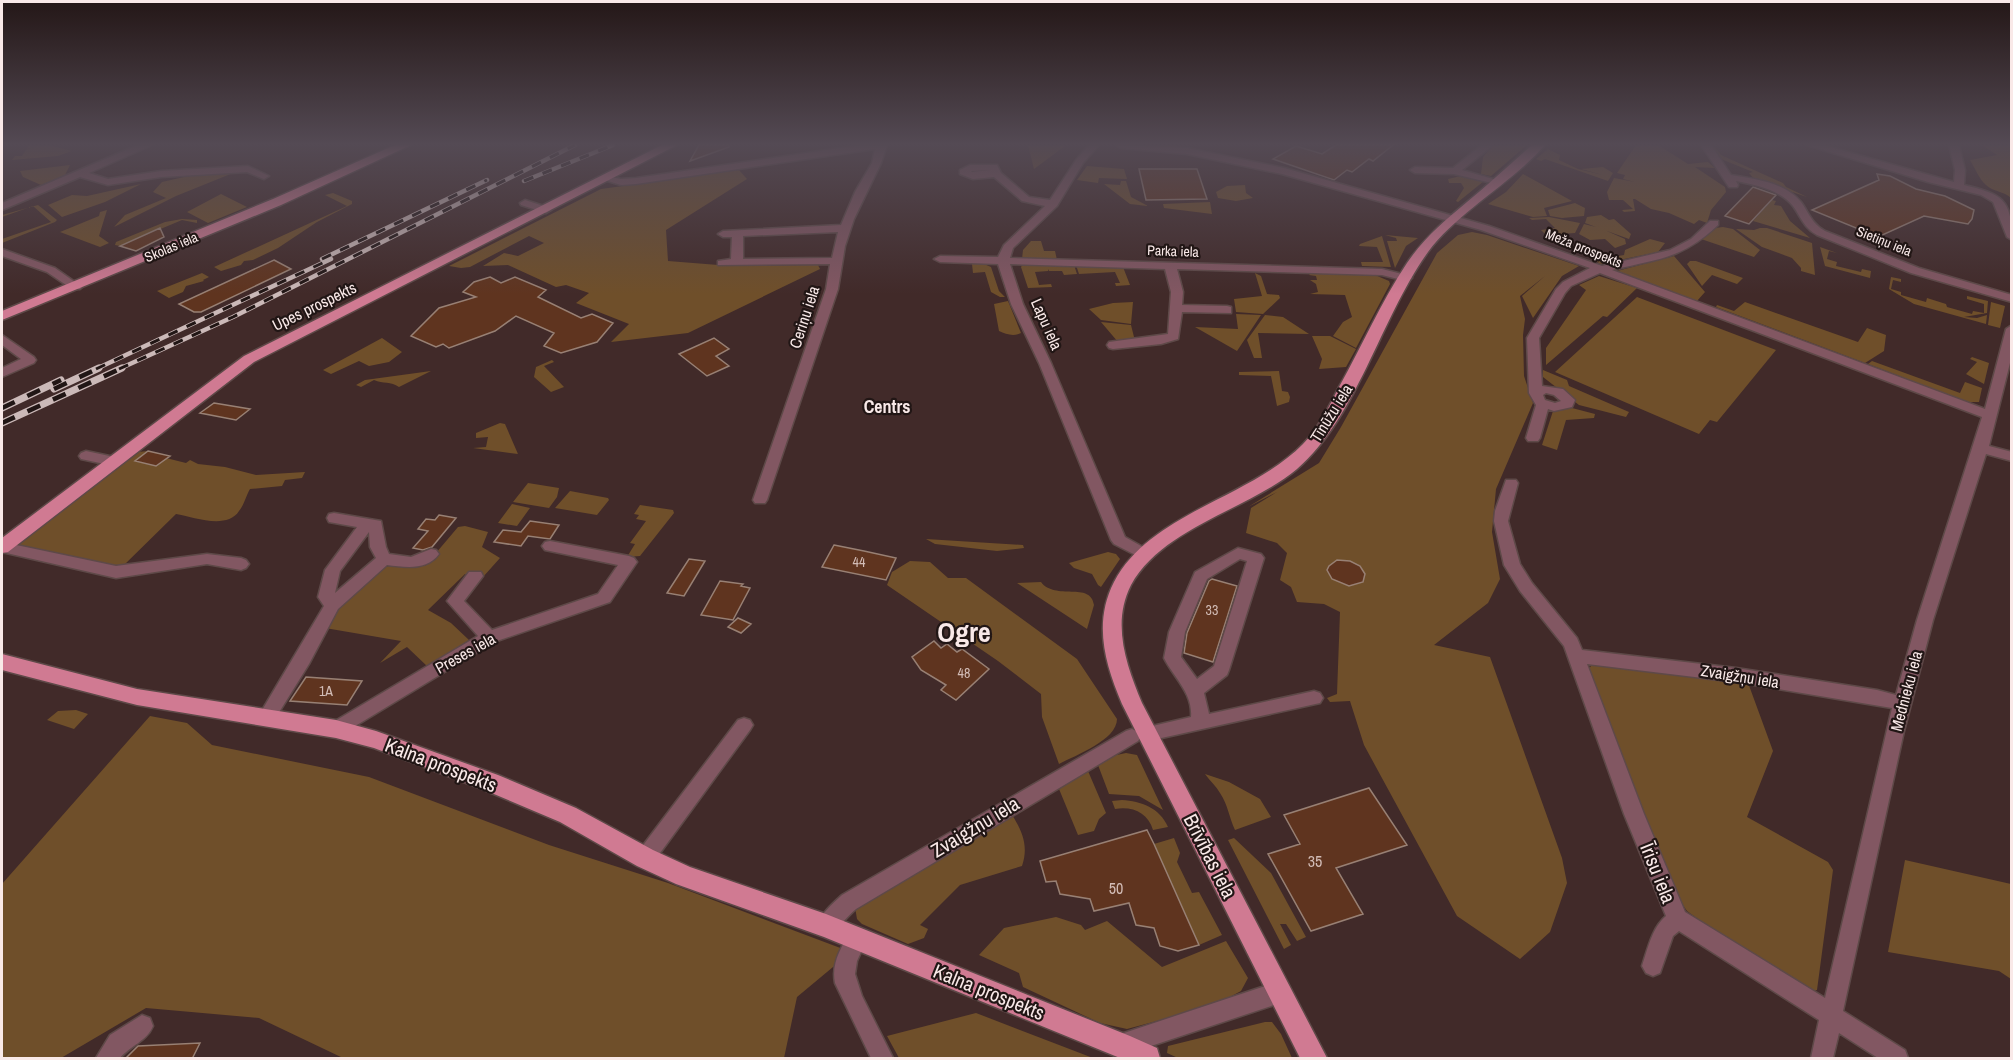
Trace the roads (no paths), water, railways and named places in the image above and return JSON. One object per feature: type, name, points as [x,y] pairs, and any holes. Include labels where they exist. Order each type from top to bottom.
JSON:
[{"type":"main road","name":"Skolas iela","points":[[2,316],[290,194]]},
{"type":"main road","name":"Upes prospekts","points":[[2,547],[249,359],[576,194]]},
{"type":"main road","name":"Tīnūžu iela","points":[[1113,650],[1114,608],[1123,583],[1145,555],[1175,533],[1276,475],[1308,449],[1327,425],[1424,248],[1483,194]]},
{"type":"main road","name":"Brīvības iela","points":[[1113,650],[1140,735],[1314,1059]]},
{"type":"main road","name":"Kalna prospekts","points":[[2,662],[137,697],[336,729],[376,740],[490,782],[568,815],[645,858],[684,876],[857,939],[1121,1045],[1147,1059]]},
{"type":"street","points":[[2,207],[32,194]]},
{"type":"street","name":"Ceriņu iela","points":[[760,500],[829,297],[844,228],[859,194]]},
{"type":"street","points":[[1021,194],[1026,199],[1053,204]]},
{"type":"street","points":[[1004,260],[1008,247],[1053,204],[1059,194]]},
{"type":"street","name":"Meža prospekts","points":[[1364,194],[1575,258],[1600,270],[1989,416]]},
{"type":"street","name":"Sietiņu iela","points":[[1787,194],[1795,202],[1802,217],[1821,233],[1934,277],[2012,299]]},
{"type":"street","points":[[1988,194],[1998,200],[2012,237]]},
{"type":"street","points":[[525,203],[546,210]]},
{"type":"street","points":[[1536,375],[1551,389],[1566,397],[1567,404],[1554,408],[1540,398],[1536,375],[1533,338],[1560,291],[1581,276],[1674,252],[1695,241],[1714,223]]},
{"type":"street","points":[[723,234],[844,228]]},
{"type":"street","points":[[737,262],[738,233]]},
{"type":"street","points":[[2,252],[51,270],[76,286]]},
{"type":"street","name":"Parka iela","points":[[940,259],[1382,272],[1406,278]]},
{"type":"street","name":"Lapu iela","points":[[1004,260],[1017,304],[1072,424],[1119,540],[1145,555]]},
{"type":"street","points":[[722,263],[835,261]]},
{"type":"street","points":[[1113,345],[1161,340],[1174,336],[1177,292],[1170,266]]},
{"type":"street","points":[[1177,308],[1227,310]]},
{"type":"street","name":"Mednieku iela","points":[[1822,1059],[1902,705],[1925,620],[1981,448],[2012,329]]},
{"type":"street","points":[[2,339],[30,358],[25,364],[2,373]]},
{"type":"street","points":[[1533,438],[1540,398],[1544,389],[1551,389]]},
{"type":"street","points":[[1981,448],[2009,458]]},
{"type":"street","points":[[86,456],[114,461]]},
{"type":"street","name":"Īrisu iela","points":[[1511,483],[1501,521],[1512,565],[1526,587],[1571,643],[1630,803],[1678,919],[1832,1015],[1897,1059]]},
{"type":"street","points":[[334,518],[376,525],[378,547],[384,559]]},
{"type":"street","points":[[332,605],[326,597],[333,570],[368,524]]},
{"type":"street","name":"Preses iela","points":[[336,729],[488,638],[604,598],[629,562],[550,546]]},
{"type":"street","points":[[2,547],[116,572],[207,559],[241,564]]},
{"type":"street","points":[[1194,691],[1221,670],[1256,558],[1238,553],[1202,576],[1177,632],[1172,658],[1194,691],[1201,716],[1199,723]]},
{"type":"street","points":[[267,717],[303,659],[332,605],[384,559],[413,563],[430,554]]},
{"type":"street","points":[[475,576],[455,601],[488,638]]},
{"type":"street","name":"Zvaigžņu iela","points":[[1576,656],[1727,673],[1877,697],[1902,705]]},
{"type":"street","name":"Zvaigžņu iela","points":[[826,927],[834,915],[849,902],[1140,735],[1314,698]]},
{"type":"street","points":[[645,858],[744,725]]},
{"type":"street","points":[[1653,966],[1665,930],[1678,919]]},
{"type":"street","points":[[857,939],[846,962],[844,974],[850,992],[882,1059]]},
{"type":"street","points":[[1121,1045],[1280,992]]},
{"type":"street","points":[[107,1059],[118,1043],[142,1026]]},
{"type":"railway","points":[[322,259],[457,194]]},
{"type":"railway","points":[[119,369],[233,317],[477,194]]},
{"type":"railway","points":[[96,369],[331,259]]},
{"type":"railway","points":[[54,389],[99,368]]},
{"type":"railway","points":[[2,423],[122,368]]},
{"type":"railway","points":[[2,408],[61,380]]},
{"type":"district","name":"Centrs","points":[[887,407]]},
{"type":"district","name":"Ogre","points":[[964,632]]}]
